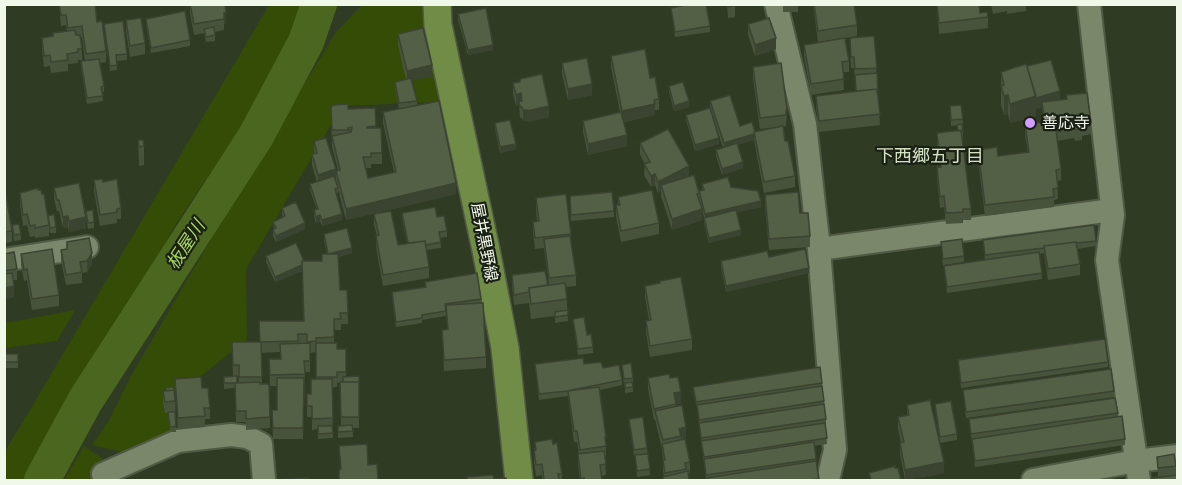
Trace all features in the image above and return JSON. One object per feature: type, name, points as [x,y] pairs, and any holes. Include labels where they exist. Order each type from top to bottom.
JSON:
[{"type":"main road","name":"屋井黒野線","points":[[437,4],[438,25],[505,348],[519,480]]},
{"type":"street","points":[[776,4],[805,124],[819,249],[835,450],[828,480]]},
{"type":"street","points":[[1089,4],[1112,210],[1107,260],[1138,471]]},
{"type":"street","points":[[819,249],[1112,210]]},
{"type":"street","points":[[4,260],[87,247]]},
{"type":"street","points":[[104,474],[178,441],[231,435],[247,437],[261,444],[264,480]]},
{"type":"street","points":[[1033,480],[1138,471],[1178,456]]},
{"type":"green space","points":[[269,5],[310,5],[297,60],[239,131],[176,224],[99,365],[41,449],[29,480],[5,480],[5,451]]},
{"type":"green space","points":[[362,5],[425,5],[439,102],[342,106],[246,269],[247,339],[179,394],[169,436],[124,452],[92,445],[108,422],[132,374],[207,246],[336,32]]},
{"type":"green space","points":[[75,310],[57,341],[5,348],[5,323]]},
{"type":"green space","points":[[84,446],[109,463],[99,480],[64,480]]},
{"type":"building","points":[[59,4],[95,4],[97,22],[102,21],[106,51],[86,54],[82,26],[68,28],[66,15],[61,15]]},
{"type":"building","points":[[190,4],[225,4],[224,19],[194,24]]},
{"type":"building","points":[[706,4],[710,26],[675,32],[671,8]]},
{"type":"building","points":[[814,4],[854,4],[857,25],[818,31]]},
{"type":"building","points":[[937,4],[979,4],[980,13],[987,12],[988,17],[939,23]]},
{"type":"building","points":[[486,8],[493,45],[468,50],[458,14]]},
{"type":"building","points":[[185,11],[190,40],[151,48],[146,19]]},
{"type":"building","points":[[141,18],[145,43],[130,46],[126,20]]},
{"type":"building","points":[[769,18],[776,38],[755,45],[748,24]]},
{"type":"building","points":[[123,21],[127,54],[116,55],[117,65],[110,66],[104,24]]},
{"type":"building","points":[[214,27],[215,35],[206,37],[204,29]]},
{"type":"building","points":[[423,28],[432,65],[407,71],[398,34]]},
{"type":"building","points":[[75,30],[76,35],[80,35],[82,49],[67,54],[68,60],[51,62],[50,55],[44,56],[42,38],[53,36],[53,33]]},
{"type":"building","points":[[874,36],[877,68],[855,69],[854,57],[851,57],[850,38]]},
{"type":"building","points":[[845,38],[849,61],[842,62],[844,79],[811,84],[804,45]]},
{"type":"building","points":[[645,49],[650,78],[655,77],[659,99],[654,100],[655,104],[622,111],[611,56]]},
{"type":"building","points":[[587,58],[592,84],[568,89],[562,63]]},
{"type":"building","points":[[99,59],[104,86],[101,87],[103,96],[87,98],[81,61]]},
{"type":"building","points":[[1051,60],[1060,91],[1036,98],[1027,66]]},
{"type":"building","points":[[781,63],[786,115],[760,118],[753,67]]},
{"type":"building","points":[[1026,64],[1036,96],[1010,104],[1008,95],[1004,96],[1001,86],[1004,85],[1001,72]]},
{"type":"building","points":[[877,73],[878,92],[877,89],[856,91],[855,75]]},
{"type":"building","points":[[542,74],[549,106],[523,110],[519,101],[522,101],[521,93],[516,95],[513,83]]},
{"type":"building","points":[[411,78],[417,101],[399,103],[395,82]]},
{"type":"building","points":[[683,82],[689,101],[674,106],[669,86]]},
{"type":"building","points":[[877,89],[880,114],[819,121],[816,96]]},
{"type":"building","points":[[1087,93],[1091,123],[1082,125],[1082,129],[1075,130],[1074,127],[1056,130],[1061,169],[1056,170],[1058,188],[1053,189],[1054,197],[985,205],[978,150],[997,147],[998,156],[1029,152],[1025,124],[1045,122],[1042,102],[1067,99],[1066,95]]},
{"type":"building","points":[[730,95],[740,126],[752,122],[755,132],[724,143],[710,101]]},
{"type":"building","points":[[439,101],[456,183],[346,209],[336,171],[340,170],[332,136],[351,132],[352,127],[348,128],[349,130],[332,130],[331,107],[348,104],[348,109],[375,108],[376,126],[367,128],[381,128],[382,153],[371,153],[371,157],[363,157],[368,178],[396,172],[383,112]]},
{"type":"building","points":[[961,105],[963,119],[951,120],[950,106]]},
{"type":"building","points":[[710,108],[719,138],[695,145],[686,115]]},
{"type":"building","points":[[621,112],[627,135],[588,144],[583,121]]},
{"type":"building","points":[[510,120],[516,144],[500,147],[495,123]]},
{"type":"building","points":[[962,124],[963,132],[958,131],[957,125]]},
{"type":"building","points":[[783,126],[795,176],[764,182],[754,132]]},
{"type":"building","points":[[668,129],[689,166],[658,182],[655,174],[651,176],[644,164],[650,162],[640,143]]},
{"type":"building","points":[[961,130],[971,209],[946,213],[944,196],[940,197],[937,167],[941,167],[937,133]]},
{"type":"building","points":[[326,138],[336,169],[318,175],[312,154],[317,153],[314,141]]},
{"type":"building","points":[[138,140],[143,140],[144,146],[139,147]]},
{"type":"building","points":[[737,143],[743,162],[722,169],[716,150]]},
{"type":"building","points":[[694,175],[702,209],[672,219],[661,185]]},
{"type":"building","points":[[334,176],[342,214],[322,220],[320,215],[316,217],[314,210],[318,209],[310,184]]},
{"type":"building","points":[[728,177],[731,187],[758,191],[761,201],[705,214],[699,191],[704,190],[702,184]]},
{"type":"building","points":[[102,179],[103,182],[117,179],[121,208],[117,209],[117,212],[100,215],[94,180]]},
{"type":"building","points":[[79,183],[86,217],[69,221],[68,216],[63,217],[54,188]]},
{"type":"building","points":[[38,188],[44,194],[49,225],[35,228],[35,225],[30,226],[27,214],[23,215],[20,193]]},
{"type":"building","points":[[652,190],[659,223],[621,231],[616,205],[620,205],[618,197]]},
{"type":"building","points":[[612,192],[614,211],[571,215],[570,196]]},
{"type":"building","points":[[798,192],[800,213],[808,213],[810,236],[769,239],[765,195]]},
{"type":"building","points":[[566,194],[571,234],[535,238],[533,222],[539,221],[536,198]]},
{"type":"building","points":[[4,195],[6,195],[12,231],[4,232]]},
{"type":"building","points":[[296,202],[305,223],[276,236],[273,222],[285,216],[282,208]]},
{"type":"building","points":[[435,207],[437,217],[444,216],[447,231],[439,232],[441,242],[426,245],[425,241],[408,243],[402,213]]},
{"type":"building","points":[[93,210],[94,222],[88,223],[86,211]]},
{"type":"building","points":[[736,210],[741,230],[709,238],[704,218]]},
{"type":"building","points":[[391,211],[398,245],[425,241],[429,267],[383,275],[376,236],[379,235],[374,214]]},
{"type":"building","points":[[54,214],[56,227],[50,228],[48,216]]},
{"type":"building","points":[[19,224],[21,234],[14,235],[12,225]]},
{"type":"building","points":[[1094,225],[1096,241],[985,255],[983,240]]},
{"type":"building","points":[[347,228],[352,248],[328,254],[324,234]]},
{"type":"building","points":[[570,236],[576,275],[549,278],[544,239]]},
{"type":"building","points":[[89,238],[92,253],[87,261],[80,262],[82,272],[66,275],[61,250],[67,249],[67,242]]},
{"type":"building","points":[[962,239],[964,256],[943,259],[941,242]]},
{"type":"building","points":[[1076,242],[1080,264],[1048,269],[1044,246]]},
{"type":"building","points":[[296,243],[304,261],[302,265],[275,277],[266,256]]},
{"type":"building","points":[[52,249],[59,295],[32,299],[27,269],[24,270],[21,254]]},
{"type":"building","points":[[805,249],[809,268],[726,286],[721,261],[767,251],[769,257]]},
{"type":"building","points":[[14,252],[17,269],[4,271],[4,254]]},
{"type":"building","points":[[1039,252],[1042,273],[947,287],[944,266]]},
{"type":"building","points":[[322,254],[338,254],[340,290],[347,290],[348,313],[340,313],[341,319],[334,319],[334,337],[316,338],[316,341],[307,342],[307,334],[298,334],[298,341],[261,342],[262,377],[239,377],[239,365],[233,365],[232,342],[260,342],[259,321],[304,321],[302,261],[322,261]]},
{"type":"building","points":[[545,271],[548,285],[529,288],[529,292],[514,295],[512,275]]},
{"type":"building","points":[[12,273],[14,286],[6,288],[4,274]]},
{"type":"building","points":[[477,273],[481,299],[445,304],[446,311],[396,322],[392,292],[426,287],[425,282]]},
{"type":"building","points":[[681,277],[692,339],[650,346],[646,321],[651,320],[645,286]]},
{"type":"building","points":[[565,283],[567,299],[531,304],[529,288]]},
{"type":"building","points":[[483,303],[486,357],[444,360],[442,330],[448,329],[446,305]]},
{"type":"building","points":[[568,310],[568,315],[555,317],[555,312]]},
{"type":"building","points":[[584,317],[587,335],[591,334],[593,347],[578,349],[573,319]]},
{"type":"building","points":[[1105,339],[1108,362],[961,383],[958,360]]},
{"type":"building","points":[[310,343],[310,361],[304,361],[305,374],[270,375],[269,359],[281,359],[280,344]]},
{"type":"building","points":[[316,343],[337,343],[337,349],[346,349],[346,372],[337,372],[337,377],[316,377]]},
{"type":"building","points":[[4,354],[18,354],[18,362],[4,362]]},
{"type":"building","points":[[583,358],[584,364],[601,362],[603,368],[619,365],[622,380],[539,394],[535,364]]},
{"type":"building","points":[[631,363],[633,378],[624,379],[622,365]]},
{"type":"building","points":[[820,367],[822,383],[696,402],[693,387]]},
{"type":"building","points":[[1111,369],[1114,391],[966,412],[963,390]]},
{"type":"building","points":[[669,374],[670,378],[678,377],[681,392],[674,393],[676,404],[654,409],[648,378]]},
{"type":"building","points":[[237,376],[237,383],[224,383],[224,377]]},
{"type":"building","points":[[359,376],[359,382],[343,382],[343,377]]},
{"type":"building","points":[[201,377],[202,388],[208,388],[210,408],[204,408],[205,416],[178,418],[175,379]]},
{"type":"building","points":[[277,378],[304,378],[303,428],[273,428],[272,410],[277,410]]},
{"type":"building","points":[[311,379],[332,379],[333,418],[312,419],[312,406],[307,406],[307,394],[311,394]]},
{"type":"building","points":[[260,382],[260,384],[269,384],[270,417],[246,419],[246,411],[236,411],[235,383]]},
{"type":"building","points":[[340,382],[359,382],[359,417],[341,417]]},
{"type":"building","points":[[632,382],[633,387],[625,388],[625,383]]},
{"type":"building","points":[[822,386],[824,401],[699,420],[697,405]]},
{"type":"building","points":[[173,387],[174,390],[166,391],[166,388]]},
{"type":"building","points":[[599,387],[606,446],[580,450],[577,431],[574,431],[568,391]]},
{"type":"building","points":[[174,390],[175,401],[165,402],[163,391]]},
{"type":"building","points":[[1115,398],[1118,413],[971,434],[969,419]]},
{"type":"building","points":[[930,400],[944,462],[905,470],[900,443],[904,442],[898,417],[909,415],[907,405]]},
{"type":"building","points":[[951,401],[957,434],[940,437],[935,404]]},
{"type":"building","points":[[824,404],[826,419],[701,438],[699,423]]},
{"type":"building","points":[[682,405],[686,427],[679,429],[681,436],[663,440],[655,411]]},
{"type":"building","points":[[168,412],[175,412],[176,426],[170,427]]},
{"type":"building","points":[[1122,416],[1125,439],[975,461],[972,439]]},
{"type":"building","points":[[643,417],[647,448],[634,450],[629,419]]},
{"type":"building","points":[[825,423],[827,438],[704,457],[701,441]]},
{"type":"building","points":[[352,425],[353,431],[338,432],[338,426]]},
{"type":"building","points":[[318,426],[332,426],[333,433],[318,434]]},
{"type":"building","points":[[552,439],[553,444],[557,443],[562,474],[558,474],[559,480],[544,480],[542,464],[536,465],[535,442]]},
{"type":"building","points":[[685,439],[690,462],[685,463],[686,469],[665,473],[662,444]]},
{"type":"building","points":[[814,442],[816,459],[706,475],[704,459]]},
{"type":"building","points":[[367,444],[368,465],[377,464],[378,480],[339,480],[341,469],[339,446]]},
{"type":"building","points":[[604,451],[606,464],[600,465],[602,480],[581,479],[578,454]]},
{"type":"building","points":[[648,454],[650,469],[637,471],[635,455]]},
{"type":"building","points":[[1174,454],[1176,466],[1158,468],[1157,457]]},
{"type":"building","points":[[816,461],[819,479],[708,480],[707,478]]},
{"type":"building","points":[[895,466],[898,468],[901,480],[871,480],[869,473]]},
{"type":"building","points":[[688,471],[689,480],[663,480],[663,477]]},
{"type":"building","points":[[493,475],[494,479],[506,478],[506,480],[467,480],[467,477]]},
{"type":"building","points":[[1178,475],[1178,480],[1152,480],[1152,478]]},
{"type":"building","points":[[308,478],[308,480],[272,480]]},
{"type":"waterway","name":"板屋川","points":[[42,480],[85,401],[256,136],[306,42],[319,4]]},
{"type":"place","name":"善応寺","points":[[1030,123]]},
{"type":"district","name":"下西郷五丁目","points":[[930,156]]}]
